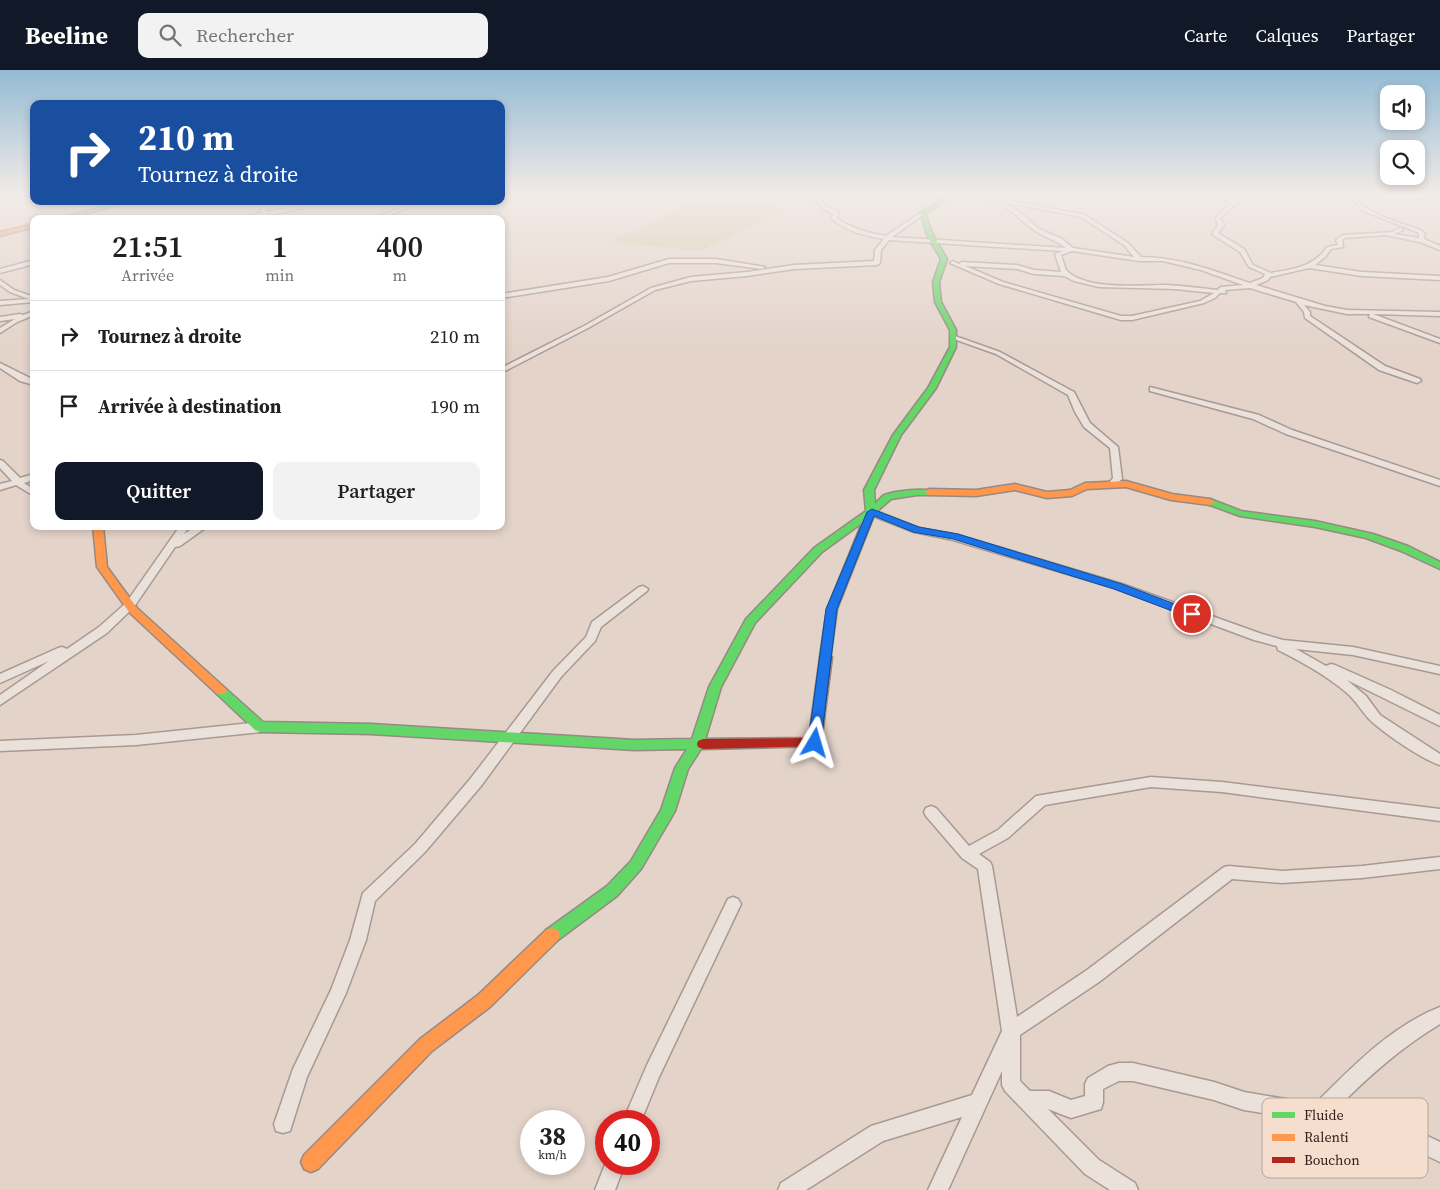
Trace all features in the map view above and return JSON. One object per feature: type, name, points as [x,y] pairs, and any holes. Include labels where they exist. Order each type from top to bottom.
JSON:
[{"type":"street","points":[[505,369],[586,327],[653,289],[691,279],[775,269],[877,263],[878,250],[880,247]]},
{"type":"street","points":[[938,247],[944,260],[948,263],[1001,283],[1121,318],[1132,318],[1202,302],[1221,289],[1249,286],[1266,279],[1267,276],[1317,262],[1325,256],[1329,248],[1333,247]]},
{"type":"street","points":[[1029,247],[1073,249],[1140,259],[1179,261],[1299,302],[1382,318],[1440,341]]},
{"type":"street","points":[[1129,247],[1140,259]]},
{"type":"street","points":[[1237,247],[1249,258],[1251,266],[1268,273],[1267,276]]},
{"type":"street","points":[[1065,274],[1061,268],[1058,254],[1073,249]]},
{"type":"street","points":[[505,295],[609,279],[669,261],[716,261],[775,269]]},
{"type":"street","points":[[0,272],[30,263]]},
{"type":"street","points":[[948,263],[1017,267],[1034,272],[1065,274],[1077,279],[1116,287],[1158,287],[1246,293]]},
{"type":"street","points":[[0,746],[136,740],[260,727],[371,730],[635,745],[815,743],[832,609],[872,512],[869,490],[897,436],[932,388],[953,347],[953,330],[938,302],[936,282],[948,263]]},
{"type":"street","points":[[1307,266],[1362,274],[1440,278]]},
{"type":"street","points":[[0,282],[12,291],[30,298]]},
{"type":"street","points":[[1254,294],[1280,296]]},
{"type":"street","points":[[0,303],[30,300]]},
{"type":"street","points":[[1299,302],[1307,312],[1307,317],[1382,368],[1417,381]]},
{"type":"street","points":[[1347,312],[1440,314]]},
{"type":"street","points":[[0,319],[30,314]]},
{"type":"street","points":[[0,331],[15,321],[30,315]]},
{"type":"street","points":[[953,337],[998,353],[1071,394],[1079,416],[1090,430],[1114,447],[1118,479],[1113,484]]},
{"type":"street","points":[[0,364],[30,382]]},
{"type":"street","points":[[1153,389],[1256,417],[1289,432],[1440,483]]},
{"type":"street","points":[[0,463],[18,482],[30,490]]},
{"type":"street","points":[[0,487],[30,478]]},
{"type":"street","points":[[311,1162],[426,1045],[484,1001],[554,933],[612,891],[636,865],[668,811],[682,768],[697,744],[715,687],[750,621],[818,550],[872,512],[888,497],[917,492],[976,493],[1015,487],[1047,496],[1072,494],[1085,486],[1126,484],[1172,496],[1207,501],[1224,510],[1244,515],[1271,517],[1345,529],[1382,539],[1440,566]]},
{"type":"street","points":[[872,512],[917,530],[955,536],[1118,586],[1283,644],[1353,651],[1440,670]]},
{"type":"street","points":[[98,530],[102,567],[130,605],[260,727]]},
{"type":"street","points":[[0,701],[103,630],[130,605],[182,530]]},
{"type":"street","points":[[171,548],[197,530]]},
{"type":"street","points":[[283,1124],[299,1075],[358,940],[368,898],[420,848],[476,782],[511,738],[557,674],[591,638],[596,625],[643,589]]},
{"type":"street","points":[[1266,639],[1321,667],[1344,683],[1362,699],[1374,716],[1402,738],[1440,760]]},
{"type":"street","points":[[0,679],[88,640]]},
{"type":"street","points":[[1297,654],[1372,686],[1440,720]]},
{"type":"street","points":[[967,854],[1003,834],[1041,800],[1150,782],[1222,787],[1440,815]]},
{"type":"street","points":[[931,812],[967,854],[986,866],[1011,1031],[1011,1085],[1092,1167],[1128,1190]]},
{"type":"street","points":[[938,1190],[1011,1031],[1093,976],[1229,872],[1282,877],[1362,872],[1440,863]]},
{"type":"street","points":[[637,1110],[653,1071],[733,904]]},
{"type":"street","points":[[1334,1098],[1405,1035],[1440,1015]]},
{"type":"street","points":[[1026,1100],[1049,1100],[1071,1109],[1094,1102],[1094,1084],[1108,1075],[1118,1072],[1133,1072],[1262,1104]]},
{"type":"street","points":[[788,1190],[878,1133],[977,1103]]},
{"type":"street","points":[[1428,1146],[1440,1152]]},
{"type":"street","points":[[605,1190],[611,1175]]},
{"type":"shaded area","points":[[662,247],[707,247],[699,251]]},
{"type":"traffic: fast","points":[[826,657],[832,609],[871,512],[869,490],[897,435],[932,388],[953,347],[953,330],[938,302],[936,282],[944,259],[937,247]]},
{"type":"traffic: fast","points":[[552,935],[612,891],[636,865],[668,811],[682,768],[697,744],[715,687],[750,621],[818,550],[871,512],[888,497],[929,492]]},
{"type":"traffic: fast","points":[[1210,502],[1230,511],[1315,524],[1370,536],[1404,548],[1440,566]]},
{"type":"traffic: fast","points":[[221,691],[260,727],[371,729],[635,745],[703,744]]},
{"type":"traffic: slow","points":[[929,492],[976,493],[1015,487],[1047,495],[1072,493],[1085,486],[1126,484],[1171,497],[1210,502]]},
{"type":"traffic: slow","points":[[98,530],[102,567],[133,610],[221,691]]},
{"type":"traffic: slow","points":[[311,1162],[426,1045],[484,1001],[552,935]]},
{"type":"traffic: jam","points":[[703,744],[815,743],[826,657]]},
{"type":"route","points":[[815,743],[832,609],[872,512],[917,530],[955,536],[1118,586],[1192,614]]}]
